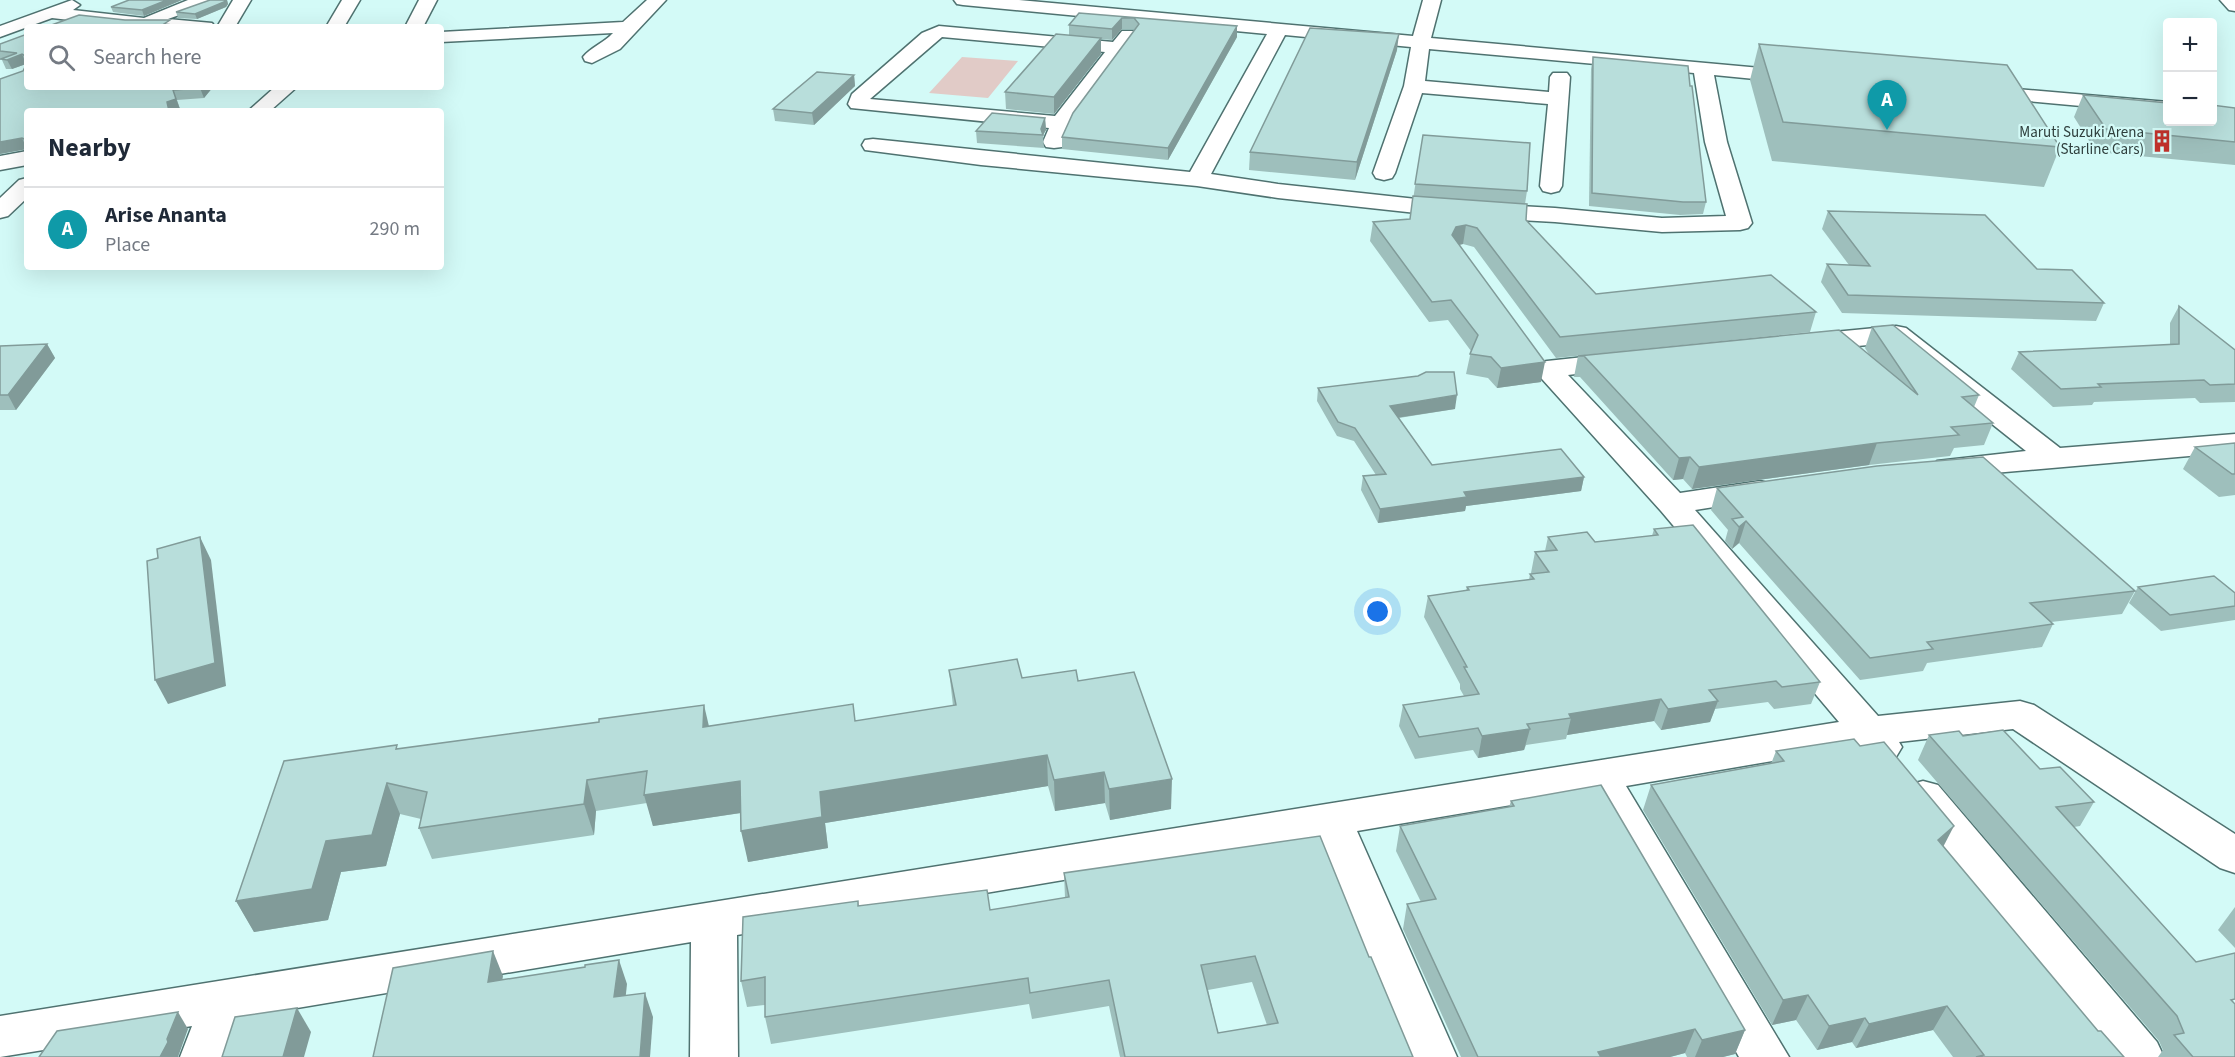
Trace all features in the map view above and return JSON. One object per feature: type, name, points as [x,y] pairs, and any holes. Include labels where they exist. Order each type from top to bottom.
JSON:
[{"type":"street","points":[[0,32],[85,0]]},
{"type":"street","points":[[140,24],[204,0]]},
{"type":"street","points":[[228,24],[242,0]]},
{"type":"street","points":[[337,24],[351,0]]},
{"type":"street","points":[[416,24],[428,0]]},
{"type":"street","points":[[592,57],[613,45],[628,27],[657,0]]},
{"type":"street","points":[[963,0],[1810,78]]},
{"type":"street","points":[[1384,173],[1414,86],[1420,42],[1432,0]]},
{"type":"street","points":[[2229,0],[2235,6]]},
{"type":"street","points":[[51,13],[130,24]]},
{"type":"street","points":[[1046,164],[1061,123],[1143,16]]},
{"type":"street","points":[[0,19],[18,21],[22,24]]},
{"type":"street","points":[[444,38],[628,27]]},
{"type":"street","points":[[1197,179],[1279,29]]},
{"type":"street","points":[[1061,123],[858,104],[859,98],[928,37],[939,31],[1118,48]]},
{"type":"street","points":[[1551,186],[1563,55]]},
{"type":"street","points":[[873,145],[1197,179],[1278,191],[1444,209],[1555,215],[1662,225],[1740,223],[1716,142],[1703,68]]},
{"type":"street","points":[[1414,86],[1558,99]]},
{"type":"street","points":[[262,108],[283,90]]},
{"type":"street","points":[[1965,91],[2163,108]]},
{"type":"street","points":[[0,163],[24,159]]},
{"type":"street","points":[[0,211],[24,188]]},
{"type":"street","points":[[1779,345],[1896,334],[2053,458]]},
{"type":"street","points":[[1652,358],[1540,359],[1672,504],[1869,731],[2140,1057]]},
{"type":"street","points":[[1915,471],[2235,443]]},
{"type":"street","points":[[1672,504],[1788,487]]},
{"type":"street","points":[[0,1037],[46,1042],[226,1001],[714,920],[1869,731],[2020,715],[2235,856]]},
{"type":"street","points":[[1599,775],[1765,1057]]},
{"type":"street","points":[[1331,819],[1433,1057]]},
{"type":"street","points":[[714,920],[714,1057]]},
{"type":"street","points":[[204,1057],[226,1001]]},
{"type":"shaded area","points":[[962,57],[1018,61],[988,98],[929,93]]},
{"type":"building","points":[[129,0],[167,0],[142,10],[111,7]]},
{"type":"building","points":[[210,0],[225,0],[195,14],[176,12]]},
{"type":"building","points":[[1079,13],[1237,26],[1168,148],[1062,137],[1073,113],[1139,24],[1134,18],[1122,18],[1112,29],[1069,25]]},
{"type":"building","points":[[79,15],[125,20],[170,20],[164,24],[54,24]]},
{"type":"building","points":[[1310,28],[1399,34],[1357,162],[1250,152]]},
{"type":"building","points":[[1056,34],[1101,38],[1054,97],[1005,92]]},
{"type":"building","points":[[24,35],[24,55],[22,54],[7,60],[1,59],[17,53],[0,51],[0,44]]},
{"type":"building","points":[[1759,44],[2007,65],[2060,147],[1783,122]]},
{"type":"building","points":[[1593,57],[1688,66],[1706,202],[1683,202],[1592,193]]},
{"type":"building","points":[[24,69],[24,90],[173,90],[176,99],[167,102],[168,108],[24,108],[24,139],[0,142],[0,79]]},
{"type":"building","points":[[817,72],[854,75],[812,113],[773,109]]},
{"type":"building","points":[[2083,95],[2163,103],[2163,126],[2217,126],[2217,106],[2235,108],[2235,142],[2106,129]]},
{"type":"building","points":[[992,113],[1045,118],[1041,129],[1043,135],[976,131]]},
{"type":"building","points":[[1423,135],[1530,143],[1527,191],[1415,184]]},
{"type":"building","points":[[1413,196],[1527,204],[1526,220],[1596,294],[1771,275],[1816,312],[1560,337],[1477,228],[1466,225],[1456,227],[1452,235],[1545,362],[1501,368],[1491,357],[1470,354],[1478,335],[1451,300],[1432,302],[1373,222],[1410,219]]},
{"type":"building","points":[[1828,211],[1985,215],[2037,269],[2072,270],[2104,303],[1848,295],[1827,264],[1870,266]]},
{"type":"building","points":[[2179,306],[2235,350],[2235,384],[2210,385],[2204,380],[2098,384],[2101,387],[2061,389],[2019,352],[2179,344]]},
{"type":"building","points":[[1893,325],[1979,395],[1962,397],[1993,423],[1951,427],[1959,435],[1877,443],[1699,467],[1690,457],[1679,458],[1584,356],[1578,356],[1839,330],[1918,395],[1872,327]]},
{"type":"building","points":[[47,344],[8,395],[0,395],[0,346]]},
{"type":"building","points":[[1426,372],[1454,372],[1457,395],[1390,406],[1432,465],[1561,449],[1584,477],[1464,492],[1467,497],[1380,509],[1363,476],[1386,474],[1355,428],[1338,422],[1318,388],[1418,376]]},
{"type":"building","points":[[2235,443],[2235,474],[2195,447]]},
{"type":"building","points":[[1983,457],[2135,591],[2030,603],[2053,624],[1927,642],[1933,649],[1870,658],[1746,521],[1739,527],[1732,519],[1743,517],[1717,488],[1877,466]]},
{"type":"building","points":[[1693,525],[1820,682],[1782,687],[1776,681],[1709,690],[1718,701],[1668,709],[1661,699],[1569,714],[1571,718],[1527,724],[1530,729],[1482,736],[1478,728],[1419,737],[1403,705],[1479,694],[1464,667],[1467,667],[1428,596],[1469,590],[1467,587],[1534,579],[1530,574],[1549,572],[1535,552],[1557,550],[1548,537],[1587,532],[1595,542],[1658,535],[1654,529]]},
{"type":"building","points":[[200,537],[215,663],[155,680],[147,561],[158,558],[157,549]]},
{"type":"building","points":[[2214,576],[2235,593],[2235,606],[2170,615],[2138,587]]},
{"type":"building","points":[[1017,659],[1022,678],[1076,670],[1078,681],[1134,672],[1172,779],[1109,789],[1104,772],[1054,780],[1047,755],[820,792],[822,817],[741,831],[740,781],[644,795],[647,771],[587,780],[584,804],[419,828],[427,792],[387,783],[372,835],[326,841],[312,889],[236,901],[284,761],[397,745],[396,749],[599,722],[599,719],[704,705],[703,727],[853,704],[855,721],[956,705],[949,670]]},
{"type":"building","points":[[2003,730],[2040,769],[2060,767],[2094,802],[2056,807],[2196,962],[2235,953],[2235,999],[2231,1000],[2235,1004],[2235,1057],[2193,1057],[2174,1035],[2184,1033],[2177,1016],[1929,735],[1959,731],[1963,736]]},
{"type":"building","points":[[1854,739],[1860,746],[1884,742],[1954,826],[1938,840],[2098,1031],[2101,1031],[2124,1057],[1976,1057],[1984,1055],[1947,1006],[1869,1024],[1865,1018],[1829,1026],[1808,995],[1783,1000],[1651,785],[1784,761],[1776,751]]},
{"type":"building","points":[[1601,785],[1745,1030],[1702,1040],[1695,1029],[1598,1052],[1601,1057],[1478,1057],[1407,904],[1436,899],[1400,826],[1514,806],[1511,801]]},
{"type":"building","points":[[1320,836],[1413,1057],[1125,1057],[1109,980],[1030,993],[1028,978],[765,1017],[765,977],[741,981],[743,917],[858,901],[858,906],[987,890],[990,910],[1069,897],[1064,873]],"holes":[[[1255,956],[1278,1023],[1218,1033],[1201,965]]]},
{"type":"building","points":[[493,951],[488,982],[619,960],[614,997],[645,993],[640,1057],[373,1057],[393,968]]},
{"type":"building","points":[[297,1008],[283,1057],[222,1057],[235,1017]]},
{"type":"building","points":[[178,1012],[167,1039],[168,1042],[160,1057],[39,1057],[57,1031]]},
{"type":"place","name":"Arise Ananta","points":[[1887,130]]},
{"type":"place","name":"Maruti Suzuki Arena (Starline Cars)","points":[[2162,141]]}]
